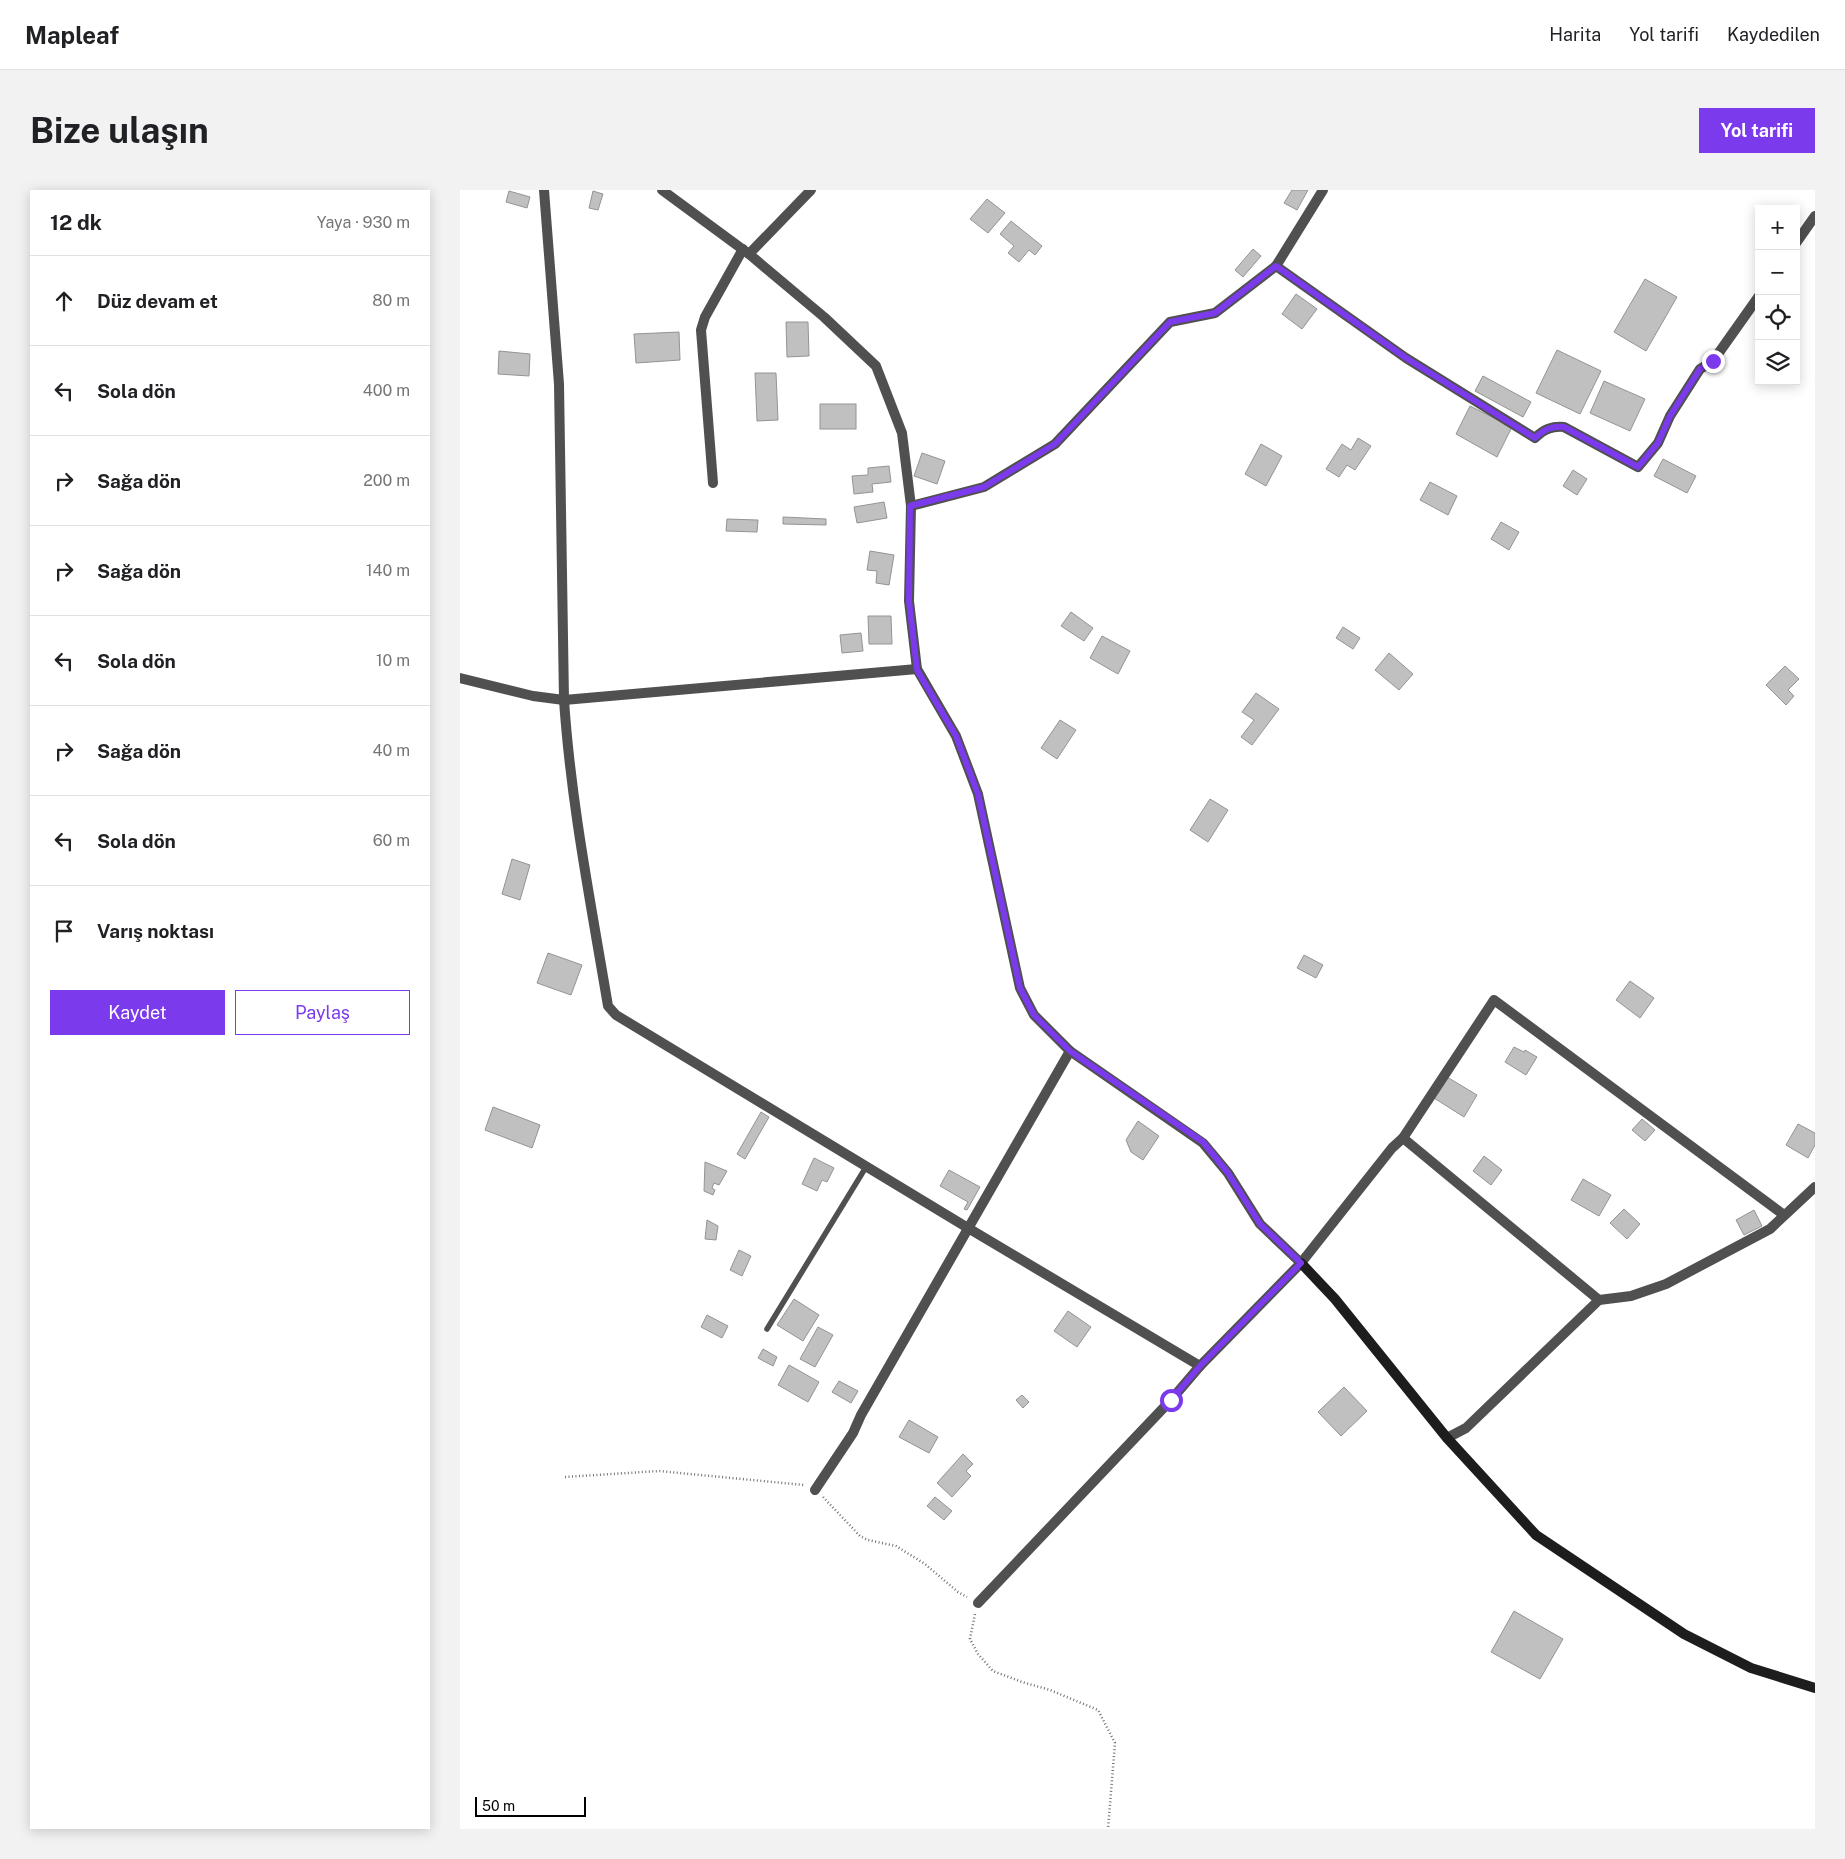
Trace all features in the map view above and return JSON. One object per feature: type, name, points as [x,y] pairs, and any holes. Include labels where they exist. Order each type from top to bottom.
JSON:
[{"type":"street","points":[[544,190],[559,384],[564,700],[574,804],[608,1006],[616,1015],[1200,1366]]},
{"type":"street","points":[[662,190],[746,252],[824,317],[876,366],[902,433],[910,506],[909,601],[917,670],[956,736],[978,794],[1020,988],[1034,1015],[1070,1051],[1203,1142],[1228,1173],[1260,1224],[1335,1299],[1447,1438],[1536,1535],[1684,1634],[1751,1668],[1815,1688]]},
{"type":"street","points":[[713,483],[701,330],[705,317],[746,252],[811,190]]},
{"type":"street","points":[[910,506],[984,487],[1055,444],[1170,322],[1215,313],[1276,266],[1323,190]]},
{"type":"street","points":[[1800,237],[1815,216]]},
{"type":"street","points":[[1276,266],[1406,358],[1535,438],[1546,429],[1564,427],[1638,467],[1658,443],[1670,416],[1700,369],[1713,361],[1755,302]]},
{"type":"street","points":[[460,678],[533,696],[564,700],[917,670]]},
{"type":"street","points":[[978,1603],[1171,1400],[1200,1366],[1301,1263],[1392,1148],[1403,1138],[1494,1000],[1784,1215]]},
{"type":"street","points":[[815,1490],[853,1433],[1070,1051]]},
{"type":"street","points":[[1403,1138],[1598,1300]]},
{"type":"street","points":[[1447,1438],[1466,1428],[1598,1300],[1631,1296],[1666,1284],[1770,1229],[1815,1187]]},
{"type":"lane","points":[[767,1329],[866,1167]]},
{"type":"path","points":[[566,1477],[659,1471],[803,1484],[815,1490],[860,1536],[868,1540],[896,1546],[925,1564],[958,1592],[978,1603],[970,1639],[978,1654],[993,1670],[1022,1682],[1050,1690],[1098,1710],[1115,1743],[1108,1829]]},
{"type":"building","points":[[1292,190],[1308,190],[1297,210],[1284,203]]},
{"type":"building","points":[[509,191],[530,197],[527,208],[506,202]]},
{"type":"building","points":[[593,191],[603,194],[598,210],[589,208]]},
{"type":"building","points":[[987,199],[1005,213],[988,233],[970,219]]},
{"type":"building","points":[[1011,221],[1042,246],[1035,255],[1029,250],[1019,262],[1008,253],[1014,246],[1000,234]]},
{"type":"building","points":[[1253,249],[1261,256],[1243,277],[1235,270]]},
{"type":"building","points":[[1645,279],[1677,297],[1646,351],[1614,332]]},
{"type":"building","points":[[1296,294],[1317,309],[1302,329],[1282,314]]},
{"type":"building","points":[[786,322],[808,322],[809,356],[787,357]]},
{"type":"building","points":[[679,332],[680,360],[636,363],[634,334]]},
{"type":"building","points":[[1557,350],[1601,371],[1580,414],[1536,393]]},
{"type":"building","points":[[499,351],[530,354],[529,376],[498,374]]},
{"type":"building","points":[[755,373],[776,373],[778,420],[757,421]]},
{"type":"building","points":[[1483,376],[1531,402],[1523,417],[1475,391]]},
{"type":"building","points":[[1604,381],[1645,399],[1630,431],[1590,413]]},
{"type":"building","points":[[820,404],[856,404],[856,429],[820,429]]},
{"type":"building","points":[[1470,406],[1512,427],[1497,457],[1456,434]]},
{"type":"building","points":[[1358,438],[1371,446],[1355,470],[1347,465],[1339,477],[1326,469],[1342,444],[1351,450]]},
{"type":"building","points":[[1261,444],[1282,456],[1266,486],[1245,474]]},
{"type":"building","points":[[922,453],[945,461],[937,484],[914,476]]},
{"type":"building","points":[[1663,459],[1696,476],[1687,493],[1654,476]]},
{"type":"building","points":[[889,466],[891,482],[872,484],[873,492],[854,494],[852,476],[868,475],[868,468]]},
{"type":"building","points":[[1573,470],[1587,479],[1577,495],[1563,486]]},
{"type":"building","points":[[1430,482],[1457,496],[1448,515],[1420,500]]},
{"type":"building","points":[[884,502],[887,518],[857,523],[854,507]]},
{"type":"building","points":[[783,517],[826,519],[826,525],[783,524]]},
{"type":"building","points":[[727,519],[758,520],[757,532],[726,531]]},
{"type":"building","points":[[1501,522],[1519,532],[1509,550],[1491,539]]},
{"type":"building","points":[[870,551],[894,555],[889,585],[876,583],[877,571],[867,570]]},
{"type":"building","points":[[1071,612],[1093,628],[1084,641],[1061,626]]},
{"type":"building","points":[[868,616],[891,616],[892,644],[869,644]]},
{"type":"building","points":[[1343,627],[1360,638],[1353,649],[1336,638]]},
{"type":"building","points":[[861,633],[863,651],[842,653],[840,635]]},
{"type":"building","points":[[1102,636],[1130,651],[1118,674],[1090,658]]},
{"type":"building","points":[[1389,653],[1413,674],[1399,690],[1375,670]]},
{"type":"building","points":[[1785,666],[1799,679],[1788,690],[1794,696],[1786,705],[1766,685]]},
{"type":"building","points":[[1256,693],[1279,709],[1252,745],[1241,737],[1254,720],[1242,712]]},
{"type":"building","points":[[1060,720],[1076,730],[1057,759],[1041,748]]},
{"type":"building","points":[[1210,799],[1228,810],[1208,842],[1190,830]]},
{"type":"building","points":[[512,859],[530,865],[520,900],[502,894]]},
{"type":"building","points":[[548,953],[582,965],[571,995],[537,983]]},
{"type":"building","points":[[1304,955],[1323,965],[1316,978],[1297,968]]},
{"type":"building","points":[[1630,981],[1654,998],[1640,1018],[1616,1000]]},
{"type":"building","points":[[1514,1047],[1524,1052],[1525,1050],[1537,1057],[1526,1075],[1505,1062]]},
{"type":"building","points":[[1447,1077],[1477,1095],[1464,1117],[1434,1098]]},
{"type":"building","points":[[493,1107],[540,1125],[532,1148],[485,1130]]},
{"type":"building","points":[[761,1112],[769,1117],[745,1159],[737,1154]]},
{"type":"building","points":[[1642,1119],[1655,1130],[1645,1141],[1632,1130]]},
{"type":"building","points":[[1138,1121],[1159,1136],[1143,1160],[1131,1152],[1126,1140]]},
{"type":"building","points":[[1798,1124],[1815,1133],[1815,1145],[1808,1158],[1786,1145]]},
{"type":"building","points":[[1484,1156],[1502,1170],[1491,1185],[1473,1171]]},
{"type":"building","points":[[814,1158],[834,1168],[827,1182],[822,1180],[817,1191],[802,1184]]},
{"type":"building","points":[[705,1162],[727,1171],[719,1185],[714,1183],[712,1188],[715,1190],[713,1195],[704,1191]]},
{"type":"building","points":[[949,1170],[980,1187],[967,1210],[964,1209],[968,1202],[940,1186]]},
{"type":"building","points":[[1583,1179],[1611,1195],[1599,1216],[1571,1200]]},
{"type":"building","points":[[1624,1209],[1640,1224],[1627,1239],[1610,1223]]},
{"type":"building","points":[[1754,1210],[1762,1226],[1744,1235],[1736,1220]]},
{"type":"building","points":[[707,1220],[718,1226],[716,1240],[705,1239]]},
{"type":"building","points":[[739,1250],[751,1256],[742,1276],[730,1270]]},
{"type":"building","points":[[794,1299],[819,1315],[803,1341],[777,1325]]},
{"type":"building","points":[[1068,1311],[1091,1327],[1077,1347],[1054,1331]]},
{"type":"building","points":[[707,1315],[728,1326],[722,1338],[701,1327]]},
{"type":"building","points":[[818,1327],[833,1335],[815,1367],[800,1359]]},
{"type":"building","points":[[763,1349],[777,1357],[773,1366],[758,1358]]},
{"type":"building","points":[[789,1365],[819,1382],[808,1402],[778,1385]]},
{"type":"building","points":[[839,1381],[858,1391],[851,1403],[832,1392]]},
{"type":"building","points":[[1344,1387],[1367,1411],[1341,1436],[1318,1412]]},
{"type":"building","points":[[1022,1395],[1029,1402],[1023,1408],[1016,1400]]},
{"type":"building","points":[[909,1420],[938,1437],[929,1453],[899,1437]]},
{"type":"building","points":[[963,1454],[973,1464],[966,1471],[971,1476],[952,1497],[937,1483]]},
{"type":"building","points":[[935,1497],[952,1511],[944,1520],[927,1506]]},
{"type":"building","points":[[1514,1611],[1563,1639],[1540,1679],[1491,1652]]},
{"type":"route","points":[[1171,1400],[1200,1366],[1301,1263],[1260,1224],[1228,1173],[1203,1142],[1070,1051],[1034,1015],[1020,988],[978,794],[956,736],[917,670],[909,601],[910,506],[984,487],[1055,444],[1170,322],[1215,313],[1276,266],[1406,358],[1535,438],[1546,429],[1558,426],[1564,427],[1638,467],[1658,443],[1670,416],[1700,369],[1713,361]]}]
